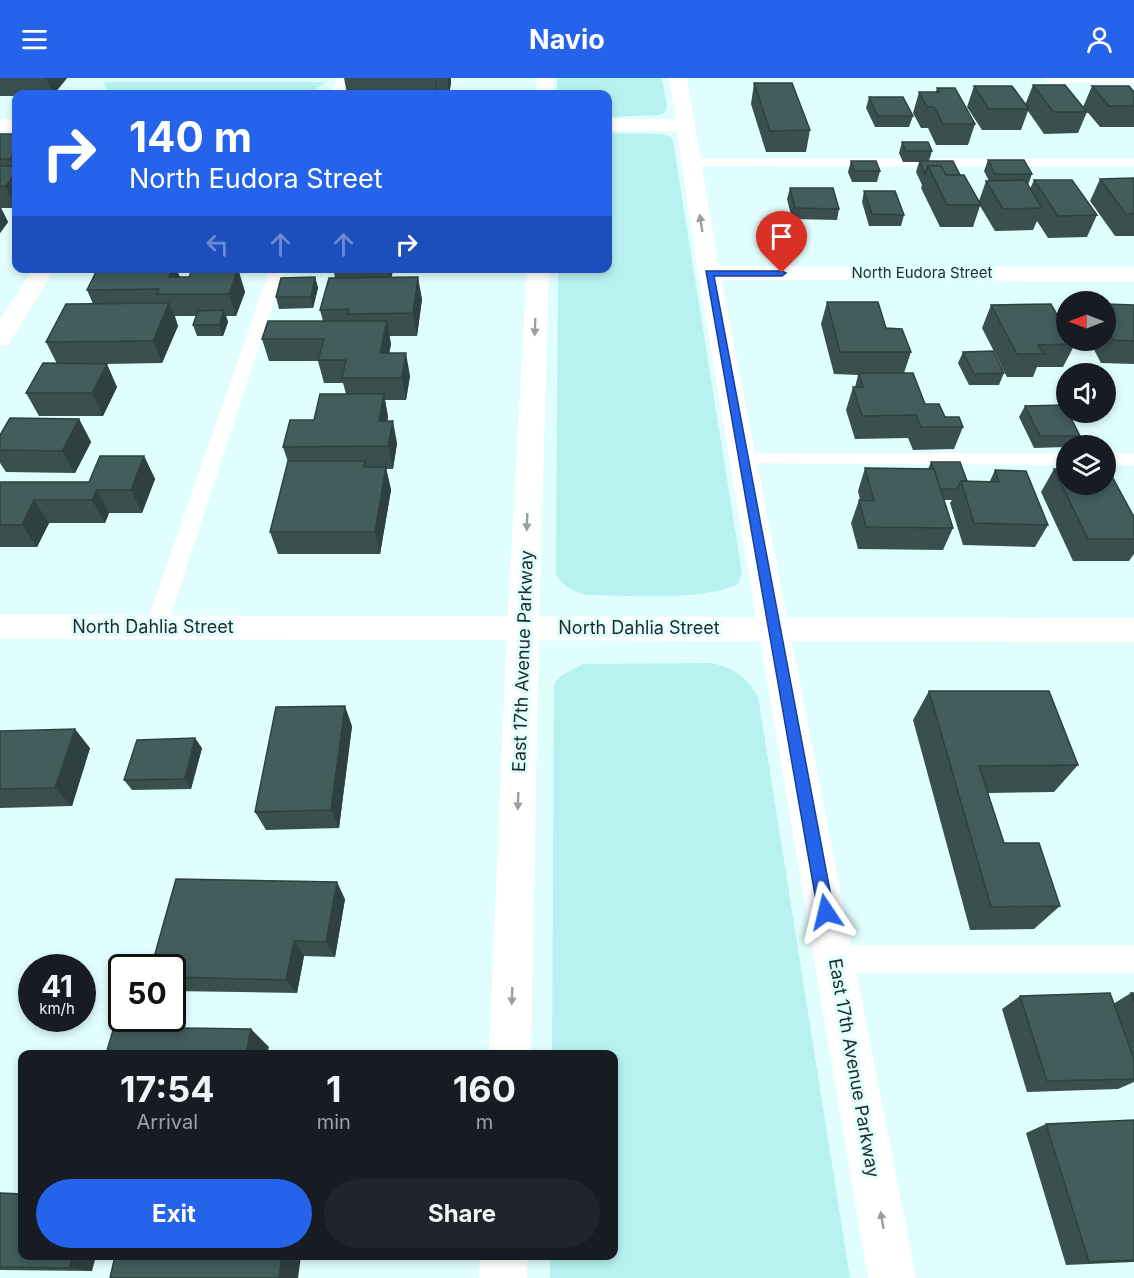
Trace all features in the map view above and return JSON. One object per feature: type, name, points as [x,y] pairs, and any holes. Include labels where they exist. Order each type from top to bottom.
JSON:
[{"type":"main road","name":"East 17th Avenue Parkway","points":[[678,78],[709,273],[892,1278]]},
{"type":"main road","points":[[1053,78],[1134,78]]},
{"type":"main road","points":[[612,125],[684,125]]},
{"type":"main road","points":[[0,339],[41,273]]},
{"type":"main road","name":"East 17th Avenue Parkway","points":[[510,1050],[537,273]]},
{"type":"main road","name":"North Eudora Street","points":[[709,273],[1134,274]]},
{"type":"main road","name":"North Dahlia Street","points":[[0,627],[1134,630]]},
{"type":"main road","points":[[503,1278],[504,1260]]},
{"type":"lane","points":[[691,163],[1134,163]]},
{"type":"lane","points":[[156,627],[276,273]]},
{"type":"lane","points":[[744,459],[1056,459]]},
{"type":"lane","points":[[1116,459],[1134,459]]},
{"type":"lane","points":[[834,959],[1134,959]]},
{"type":"shaded area","points":[[557,78],[662,78],[667,108],[659,115],[612,117],[612,90],[557,90]]},
{"type":"shaded area","points":[[103,82],[326,82],[315,90],[107,90]]},
{"type":"shaded area","points":[[612,133],[661,134],[669,136],[673,141],[742,573],[738,584],[722,590],[665,596],[587,595],[569,588],[556,574],[558,273],[612,273]]},
{"type":"shaded area","points":[[710,663],[738,674],[749,683],[758,696],[850,1278],[550,1278],[550,1260],[618,1260],[618,1050],[552,1050],[554,685],[560,676],[583,664]]},
{"type":"building","points":[[754,83],[792,83],[810,130],[770,131]]},
{"type":"building","points":[[1033,85],[1065,85],[1087,112],[1053,112]]},
{"type":"building","points":[[974,86],[1012,86],[1029,109],[989,109]]},
{"type":"building","points":[[1092,86],[1129,86],[1134,92],[1134,106],[1109,106]]},
{"type":"building","points":[[937,88],[955,88],[975,124],[943,124],[934,107],[927,107],[919,92],[939,92]]},
{"type":"building","points":[[869,97],[903,97],[913,116],[878,116]]},
{"type":"building","points":[[0,134],[12,134],[12,156],[10,159],[0,159]]},
{"type":"building","points":[[902,142],[928,142],[932,151],[906,151]]},
{"type":"building","points":[[988,160],[1024,160],[1032,174],[995,174]]},
{"type":"building","points":[[851,161],[876,161],[880,171],[854,171]]},
{"type":"building","points":[[920,161],[953,161],[960,175],[946,175],[941,166],[928,166],[925,174]]},
{"type":"building","points":[[0,166],[12,166],[12,178],[6,186],[0,186]]},
{"type":"building","points":[[928,166],[941,166],[946,175],[964,175],[981,205],[947,205]]},
{"type":"building","points":[[1134,178],[1134,214],[1126,214],[1100,179]]},
{"type":"building","points":[[1025,180],[1042,208],[1003,209],[986,181]]},
{"type":"building","points":[[1034,180],[1072,180],[1097,215],[1058,216]]},
{"type":"building","points":[[790,188],[833,188],[839,209],[795,208]]},
{"type":"building","points":[[864,191],[895,191],[904,215],[872,214]]},
{"type":"building","points":[[96,273],[171,273],[169,277],[189,277],[191,273],[237,273],[229,294],[157,294],[159,289],[87,290]]},
{"type":"building","points":[[315,277],[311,297],[276,297],[281,278]]},
{"type":"building","points":[[418,277],[413,313],[348,314],[349,309],[320,310],[329,278]]},
{"type":"building","points":[[827,302],[878,302],[886,328],[902,329],[911,352],[840,352]]},
{"type":"building","points":[[169,303],[153,341],[46,342],[66,304]]},
{"type":"building","points":[[1051,304],[1056,313],[1056,345],[1038,345],[1044,354],[1017,354],[991,305]]},
{"type":"building","points":[[1116,304],[1134,305],[1134,341],[1116,340]]},
{"type":"building","points":[[224,310],[219,325],[193,325],[198,311]]},
{"type":"building","points":[[268,321],[387,321],[380,353],[406,353],[402,378],[342,378],[346,360],[318,360],[324,339],[262,339]]},
{"type":"building","points":[[993,351],[1004,373],[974,374],[963,352]]},
{"type":"building","points":[[43,363],[107,364],[92,393],[26,393]]},
{"type":"building","points":[[859,373],[913,373],[925,404],[939,404],[945,417],[959,417],[963,427],[921,427],[916,415],[862,416],[853,387],[863,387]]},
{"type":"building","points":[[320,394],[384,394],[379,421],[393,421],[388,446],[283,447],[290,420],[314,420]]},
{"type":"building","points":[[1056,405],[1056,423],[1074,423],[1080,435],[1040,436],[1025,406]]},
{"type":"building","points":[[10,418],[79,419],[62,451],[0,450],[0,435]]},
{"type":"building","points":[[100,456],[144,456],[131,490],[97,490],[92,500],[34,500],[22,525],[0,525],[0,482],[89,482]]},
{"type":"building","points":[[288,461],[365,461],[364,467],[386,467],[375,532],[270,532]]},
{"type":"building","points":[[931,462],[960,462],[967,481],[961,481],[957,489],[940,489]]},
{"type":"building","points":[[865,468],[934,469],[953,528],[866,527],[859,500],[874,501]]},
{"type":"building","points":[[995,470],[1026,471],[1048,525],[974,523],[961,481],[999,482]]},
{"type":"building","points":[[1116,484],[1134,517],[1134,539],[1088,539],[1067,495],[1116,495]]},
{"type":"building","points":[[929,691],[1049,691],[1078,765],[979,766],[1004,843],[1039,843],[1060,906],[991,907]]},
{"type":"building","points":[[345,706],[331,810],[255,812],[276,707]]},
{"type":"building","points":[[75,729],[55,788],[0,789],[0,731]]},
{"type":"building","points":[[195,738],[185,779],[124,780],[137,740]]},
{"type":"building","points":[[176,879],[337,882],[326,942],[294,941],[286,980],[186,977],[186,954],[155,954]]},
{"type":"building","points":[[1110,993],[1134,1059],[1134,1079],[1047,1081],[1020,996]]},
{"type":"building","points":[[186,1028],[251,1029],[247,1050],[107,1050],[113,1032],[186,1032]]},
{"type":"building","points":[[1134,1120],[1134,1260],[1089,1262],[1046,1124]]},
{"type":"building","points":[[0,1193],[18,1194],[18,1260],[72,1260],[69,1268],[0,1267]]},
{"type":"building","points":[[114,1260],[281,1260],[279,1278],[110,1278]]},
{"type":"route","points":[[782,273],[709,273],[826,912]]}]
